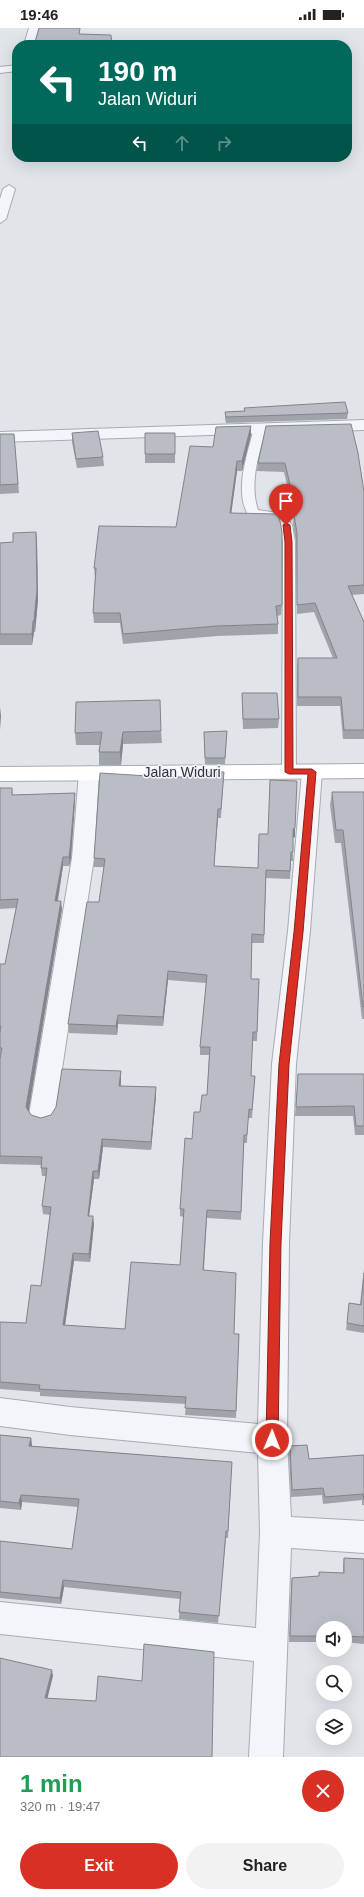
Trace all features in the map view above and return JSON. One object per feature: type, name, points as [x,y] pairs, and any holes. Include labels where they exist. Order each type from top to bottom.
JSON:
[{"type":"main road","name":"Jalan Widuri","points":[[0,774],[364,771]]},
{"type":"street","points":[[30,40],[34,28]]},
{"type":"street","points":[[0,70],[12,69]]},
{"type":"street","points":[[0,219],[9,189]]},
{"type":"street","points":[[0,437],[364,425]]},
{"type":"street","points":[[266,1757],[276,1532],[272,1440],[276,1243],[284,1064],[298,932],[312,772]]},
{"type":"street","points":[[42,1115],[83,858],[89,773]]},
{"type":"street","points":[[0,1412],[77,1422],[272,1440]]},
{"type":"street","points":[[276,1532],[364,1537]]},
{"type":"street","points":[[0,1618],[270,1646]]},
{"type":"lane","points":[[260,428],[247,487],[248,502],[253,512],[280,517],[286,525],[289,542],[289,772]]},
{"type":"building","points":[[39,28],[80,28],[79,34],[111,35],[112,40],[36,40]]},
{"type":"building","points":[[345,402],[348,413],[226,417],[225,412],[245,411],[244,408]]},
{"type":"building","points":[[351,424],[358,453],[364,492],[364,585],[348,586],[364,622],[364,730],[344,730],[341,697],[298,697],[298,658],[337,658],[315,603],[297,605],[297,533],[294,515],[297,515],[285,463],[258,463],[266,426]]},
{"type":"building","points":[[251,426],[242,461],[237,461],[230,513],[278,514],[279,516],[282,532],[282,605],[276,606],[278,624],[217,626],[123,634],[120,613],[93,613],[96,568],[94,568],[99,526],[176,527],[190,446],[213,447],[216,427]]},
{"type":"building","points":[[98,431],[103,457],[76,459],[72,433]]},
{"type":"building","points":[[145,433],[175,433],[175,454],[145,454]]},
{"type":"building","points":[[0,434],[14,434],[18,484],[0,485]]},
{"type":"building","points":[[36,532],[37,589],[32,634],[0,634],[0,543],[13,542],[13,533]]},
{"type":"building","points":[[242,693],[277,693],[279,719],[243,719]]},
{"type":"building","points":[[160,700],[161,731],[123,732],[120,752],[99,752],[102,732],[75,733],[76,702]]},
{"type":"building","points":[[227,731],[225,758],[205,758],[204,732]]},
{"type":"building","points":[[205,772],[224,772],[221,809],[218,809],[214,866],[258,868],[259,834],[268,834],[270,780],[297,781],[295,828],[293,829],[293,852],[291,852],[290,871],[266,870],[264,935],[252,934],[251,979],[259,979],[257,1032],[253,1032],[251,1076],[255,1076],[252,1110],[249,1109],[247,1135],[244,1135],[241,1212],[207,1210],[203,1270],[236,1273],[234,1334],[239,1334],[236,1411],[185,1408],[186,1397],[39,1389],[40,1385],[0,1382],[0,1322],[26,1323],[31,1285],[41,1286],[51,1207],[42,1206],[47,1168],[41,1168],[42,1157],[0,1156],[0,1059],[2,1048],[0,1048],[0,964],[5,964],[18,899],[0,900],[0,788],[12,788],[12,795],[75,793],[69,857],[63,857],[55,901],[61,901],[26,1107],[31,1115],[41,1118],[51,1115],[56,1107],[62,1069],[121,1071],[119,1086],[156,1087],[151,1142],[102,1139],[98,1171],[93,1171],[88,1216],[93,1216],[89,1254],[73,1253],[63,1325],[125,1329],[131,1262],[180,1265],[184,1209],[180,1209],[185,1138],[192,1139],[194,1112],[200,1112],[202,1095],[207,1095],[210,1047],[200,1047],[207,975],[168,971],[163,1017],[118,1015],[116,1026],[68,1024],[87,902],[99,902],[105,859],[94,858],[100,773],[165,777],[205,777]]},
{"type":"building","points":[[332,792],[364,792],[363,1007],[343,830],[336,830]]},
{"type":"building","points":[[298,1074],[364,1074],[364,1126],[356,1126],[354,1106],[296,1107]]},
{"type":"building","points":[[364,1273],[364,1326],[347,1323],[349,1303],[361,1305]]},
{"type":"building","points":[[0,1435],[31,1438],[29,1446],[232,1462],[228,1531],[226,1531],[219,1616],[179,1612],[181,1592],[63,1580],[60,1598],[0,1592],[0,1541],[72,1549],[79,1499],[21,1495],[19,1503],[0,1501]]},
{"type":"building","points":[[307,1445],[309,1459],[364,1455],[364,1499],[363,1494],[325,1497],[323,1488],[292,1490],[290,1446]]},
{"type":"building","points":[[344,1558],[364,1559],[364,1637],[352,1636],[352,1621],[316,1621],[316,1636],[290,1636],[292,1578],[319,1576],[319,1572],[344,1573]]},
{"type":"building","points":[[144,1644],[214,1652],[212,1757],[0,1757],[0,1658],[52,1670],[45,1698],[96,1701],[98,1676],[142,1681]]},
{"type":"route","points":[[272,1440],[276,1243],[284,1064],[298,932],[312,772],[289,772],[287,567],[289,542],[286,525]]}]
